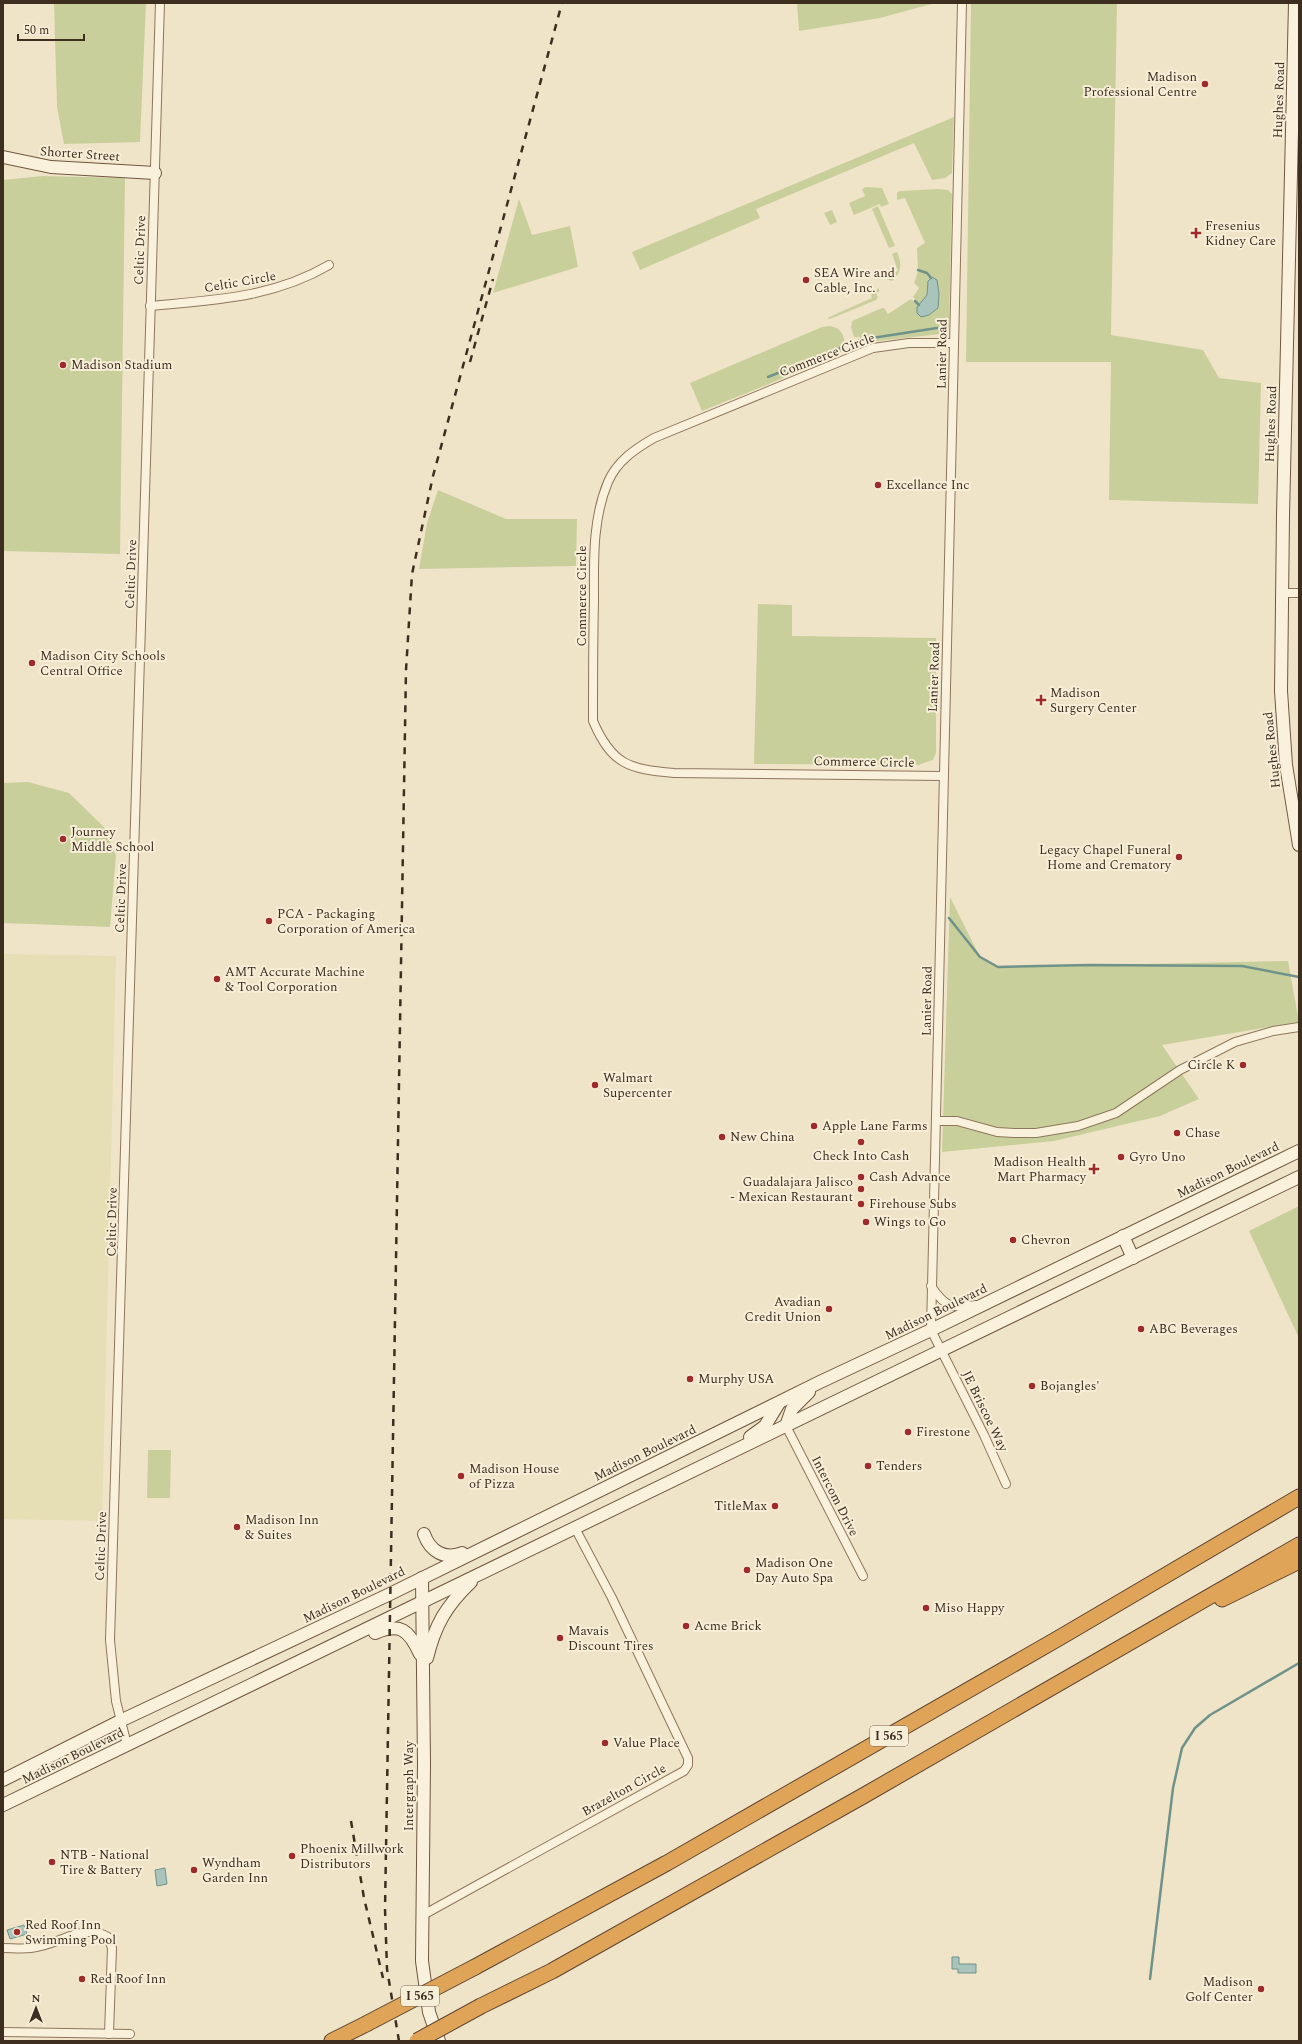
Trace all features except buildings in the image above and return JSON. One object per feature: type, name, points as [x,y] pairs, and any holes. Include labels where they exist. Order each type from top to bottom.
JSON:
[{"type":"highway","points":[[1276,1510],[1299,1493]]},
{"type":"highway","name":"I 565","points":[[332,2041],[475,1967],[667,1863],[1059,1638],[1299,1497]]},
{"type":"highway","points":[[417,2041],[481,2006],[552,1971],[1299,1545]]},
{"type":"highway","points":[[1155,1628],[1236,1593],[1299,1561]]},
{"type":"main road","name":"Hughes Road","points":[[1295,3],[1281,593],[1282,718],[1286,765],[1299,845]]},
{"type":"main road","name":"Shorter Street","points":[[3,157],[51,167],[155,173]]},
{"type":"main road","name":"Madison Boulevard","points":[[3,1780],[120,1721],[422,1578],[820,1382],[985,1304],[1299,1151]]},
{"type":"main road","name":"Madison Boulevard","points":[[3,1805],[1299,1177]]},
{"type":"main road","points":[[1123,1236],[1133,1258]]},
{"type":"main road","points":[[786,1426],[792,1409],[820,1382]]},
{"type":"main road","points":[[732,1452],[765,1426],[779,1403]]},
{"type":"main road","points":[[424,1534],[431,1548],[450,1556],[466,1552],[501,1535],[529,1525]]},
{"type":"main road","points":[[423,1675],[434,1633],[440,1619],[454,1599],[478,1575]]},
{"type":"main road","name":"Intergraph Way","points":[[422,1578],[422,1961],[429,2012],[439,2041]]},
{"type":"main road","points":[[317,1652],[353,1642],[389,1627],[398,1628],[414,1640],[423,1658]]},
{"type":"street","name":"Celtic Drive","points":[[127,1744],[120,1721],[112,1667],[110,1640],[124,1247],[150,306],[160,3]]},
{"type":"street","name":"Lanier Road","points":[[942,1350],[931,1330],[931,1286],[962,3]]},
{"type":"street","name":"Celtic Circle","points":[[150,306],[234,298],[279,288],[329,265]]},
{"type":"street","name":"Commerce Circle","points":[[943,776],[674,773],[635,768],[611,753],[602,742],[593,721],[594,537],[601,502],[608,480],[620,463],[637,448],[654,438],[873,348],[909,343],[954,343]]},
{"type":"street","points":[[1281,593],[1299,593]]},
{"type":"street","points":[[936,1121],[957,1122],[997,1132],[1014,1133],[1036,1133],[1078,1126],[1116,1113],[1180,1070],[1236,1042],[1272,1031],[1299,1027]]},
{"type":"street","points":[[931,1286],[944,1303],[952,1307],[985,1304]]},
{"type":"street","name":"JE Briscoe Way","points":[[942,1350],[984,1435],[1006,1484]]},
{"type":"street","name":"Intercom Drive","points":[[786,1426],[863,1576]]},
{"type":"street","name":"Brazelton Circle","points":[[423,1915],[684,1771],[688,1765],[688,1758],[658,1693],[575,1528]]},
{"type":"street","points":[[3,1948],[31,1948],[86,1931],[98,1932],[108,1937],[112,1948],[109,2034]]},
{"type":"street","points":[[3,2032],[130,2034]]},
{"type":"shaded area","points":[[3,954],[116,956],[102,1521],[3,1519]]},
{"type":"green space","points":[[54,3],[146,3],[140,142],[64,144],[57,107]]},
{"type":"green space","points":[[797,3],[935,3],[880,18],[799,31]]},
{"type":"green space","points":[[971,3],[1117,3],[1111,335],[1203,350],[1219,378],[1261,383],[1258,504],[1109,500],[1111,362],[966,362]]},
{"type":"green space","points":[[954,117],[952,173],[945,178],[932,180],[914,143],[756,209],[760,218],[640,270],[632,252]]},
{"type":"green space","name":"Madison Stadium","points":[[43,176],[125,178],[120,554],[3,551],[3,180]]},
{"type":"green space","points":[[866,187],[882,188],[889,204],[881,207],[880,204],[854,215],[849,203],[865,196],[862,189]]},
{"type":"green space","points":[[938,189],[948,190],[952,194],[949,327],[944,333],[941,334],[859,343],[855,339],[859,341],[861,340],[860,337],[854,337],[851,328],[852,321],[882,308],[884,308],[888,314],[911,299],[914,302],[916,300],[913,297],[919,288],[914,283],[918,271],[917,248],[925,243],[905,198],[897,200],[897,193],[900,191]]},
{"type":"green space","points":[[519,199],[532,235],[570,226],[578,267],[493,293]]},
{"type":"green space","points":[[878,206],[895,246],[889,248],[872,209]]},
{"type":"green space","points":[[832,210],[837,222],[830,225],[824,213]]},
{"type":"green space","points":[[897,252],[900,260],[898,274],[892,281],[884,278],[877,280],[898,271],[892,254]]},
{"type":"green space","points":[[878,288],[880,291],[876,293],[878,297],[876,300],[830,319],[827,318],[872,298],[871,295]]},
{"type":"green space","points":[[830,326],[837,328],[843,335],[845,346],[842,352],[702,411],[690,383],[822,327]]},
{"type":"green space","points":[[438,490],[506,519],[577,519],[576,566],[419,569],[427,523]]},
{"type":"green space","points":[[758,604],[792,605],[792,636],[936,638],[936,753],[933,760],[918,765],[754,764]]},
{"type":"green space","points":[[28,782],[69,793],[104,827],[116,855],[110,927],[3,923],[3,783]]},
{"type":"green space","points":[[950,897],[980,957],[998,967],[1288,961],[1299,1022],[1162,1045],[1199,1099],[1160,1116],[1054,1141],[942,1152]]},
{"type":"green space","points":[[1299,1206],[1299,1338],[1249,1231]]},
{"type":"green space","points":[[148,1450],[171,1450],[170,1498],[147,1498]]},
{"type":"water","points":[[932,277],[937,280],[939,294],[938,308],[929,315],[921,317],[917,313],[917,307],[927,295],[928,281]]},
{"type":"water","points":[[165,1868],[167,1884],[157,1886],[155,1870]]},
{"type":"water","name":"Red Roof Inn Swimming Pool","points":[[24,1925],[27,1934],[10,1939],[7,1930]]},
{"type":"water","points":[[952,1957],[959,1957],[959,1964],[976,1964],[976,1973],[958,1973],[958,1969],[952,1969]]},
{"type":"waterway","points":[[918,270],[927,273],[931,278]]},
{"type":"waterway","points":[[915,301],[919,305]]},
{"type":"waterway","points":[[859,340],[937,328]]},
{"type":"waterway","points":[[768,377],[841,348]]},
{"type":"waterway","points":[[949,918],[980,957],[998,967],[1089,965],[1242,966],[1299,977]]},
{"type":"waterway","points":[[1150,1979],[1173,1788],[1182,1748],[1195,1728],[1210,1715],[1299,1663]]},
{"type":"railway","points":[[399,2041],[387,1969],[385,1909],[406,670],[412,574],[433,476],[562,3]]},
{"type":"railway","points":[[470,362],[493,279]]},
{"type":"railway","points":[[351,1821],[364,1898],[383,1978]]},
{"type":"place","name":"Madison Professional Centre","points":[[1205,84]]},
{"type":"place","name":"Fresenius Kidney Care","points":[[1196,233]]},
{"type":"place","name":"SEA Wire and Cable, Inc.","points":[[806,280]]},
{"type":"place","name":"Madison Stadium","points":[[63,365]]},
{"type":"place","name":"Excellance Inc","points":[[878,485]]},
{"type":"place","name":"Madison City Schools Central Office","points":[[32,663]]},
{"type":"place","name":"Madison Surgery Center","points":[[1041,700]]},
{"type":"place","name":"Journey Middle School","points":[[63,839]]},
{"type":"place","name":"Legacy Chapel Funeral Home and Crematory","points":[[1179,857]]},
{"type":"place","name":"PCA - Packaging Corporation of America","points":[[269,921]]},
{"type":"place","name":"AMT Accurate Machine & Tool Corporation","points":[[217,979]]},
{"type":"place","name":"Circle K","points":[[1243,1065]]},
{"type":"place","name":"Walmart Supercenter","points":[[595,1085]]},
{"type":"place","name":"Apple Lane Farms","points":[[814,1126]]},
{"type":"place","name":"Chase","points":[[1177,1133]]},
{"type":"place","name":"New China","points":[[722,1137]]},
{"type":"place","name":"Check Into Cash","points":[[861,1142]]},
{"type":"place","name":"Gyro Uno","points":[[1121,1157]]},
{"type":"place","name":"Madison Health Mart Pharmacy","points":[[1094,1169]]},
{"type":"place","name":"Cash Advance","points":[[861,1177]]},
{"type":"place","name":"Guadalajara Jalisco - Mexican Restaurant","points":[[861,1189]]},
{"type":"place","name":"Firehouse Subs","points":[[861,1204]]},
{"type":"place","name":"Wings to Go","points":[[866,1222]]},
{"type":"place","name":"Chevron","points":[[1013,1240]]},
{"type":"place","name":"Avadian Credit Union","points":[[829,1309]]},
{"type":"place","name":"ABC Beverages","points":[[1141,1329]]},
{"type":"place","name":"Murphy USA","points":[[690,1379]]},
{"type":"place","name":"Bojangles'","points":[[1032,1386]]},
{"type":"place","name":"Firestone","points":[[908,1432]]},
{"type":"place","name":"Tenders","points":[[868,1466]]},
{"type":"place","name":"Madison House of Pizza","points":[[461,1476]]},
{"type":"place","name":"TitleMax","points":[[775,1506]]},
{"type":"place","name":"Madison Inn & Suites","points":[[237,1527]]},
{"type":"place","name":"Madison One Day Auto Spa","points":[[747,1570]]},
{"type":"place","name":"Miso Happy","points":[[926,1608]]},
{"type":"place","name":"Acme Brick","points":[[686,1626]]},
{"type":"place","name":"Mavais Discount Tires","points":[[560,1638]]},
{"type":"place","name":"Value Place","points":[[605,1743]]},
{"type":"place","name":"Phoenix Millwork Distributors","points":[[292,1856]]},
{"type":"place","name":"NTB - National Tire & Battery","points":[[52,1862]]},
{"type":"place","name":"Wyndham Garden Inn","points":[[194,1870]]},
{"type":"place","name":"Red Roof Inn Swimming Pool","points":[[17,1932]]},
{"type":"place","name":"Red Roof Inn","points":[[82,1979]]},
{"type":"place","name":"Madison Golf Center","points":[[1261,1989]]}]
